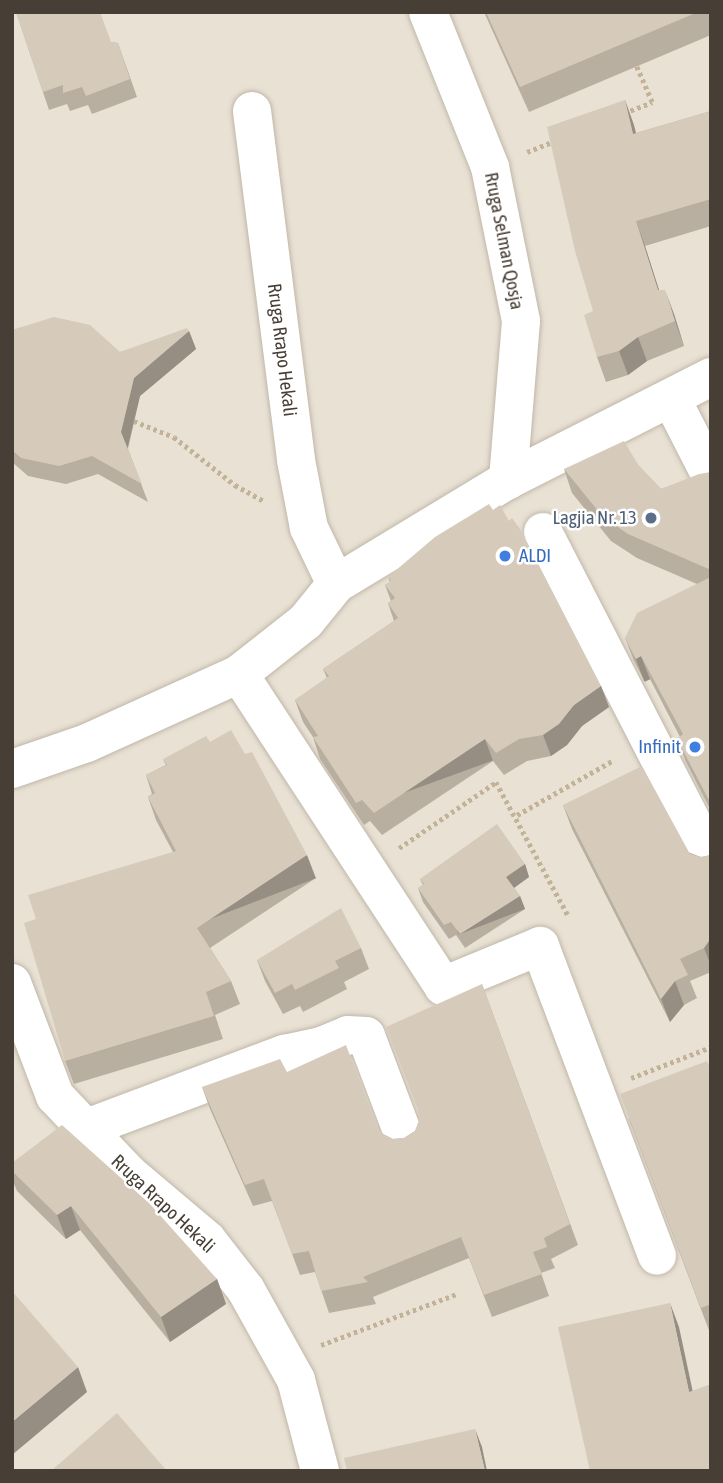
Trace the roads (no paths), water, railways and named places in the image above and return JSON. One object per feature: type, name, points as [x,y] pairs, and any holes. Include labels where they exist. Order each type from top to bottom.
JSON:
[{"type":"street","name":"Rruga Selman Qosja","points":[[428,12],[490,167],[521,321],[508,480]]},
{"type":"street","name":"Rruga Rrapo Hekali","points":[[252,111],[296,460],[309,528],[336,584]]},
{"type":"street","points":[[12,769],[86,743],[239,674],[306,621],[336,584],[508,480],[711,377]]},
{"type":"street","points":[[671,398],[711,476]]},
{"type":"street","points":[[543,532],[711,859]]},
{"type":"street","points":[[239,674],[443,986],[540,946],[597,1091],[657,1256]]},
{"type":"street","name":"Rruga Rrapo Hekali","points":[[12,982],[55,1096],[128,1174],[207,1240],[246,1290],[296,1380],[320,1471]]},
{"type":"street","points":[[84,1129],[284,1054],[321,1046],[348,1035],[366,1037],[405,1139]]},
{"type":"place","name":"Lagjia Nr. 13","points":[[651,518]]},
{"type":"place","name":"ALDI","points":[[505,556]]},
{"type":"place","name":"Infinit","points":[[695,747]]}]
